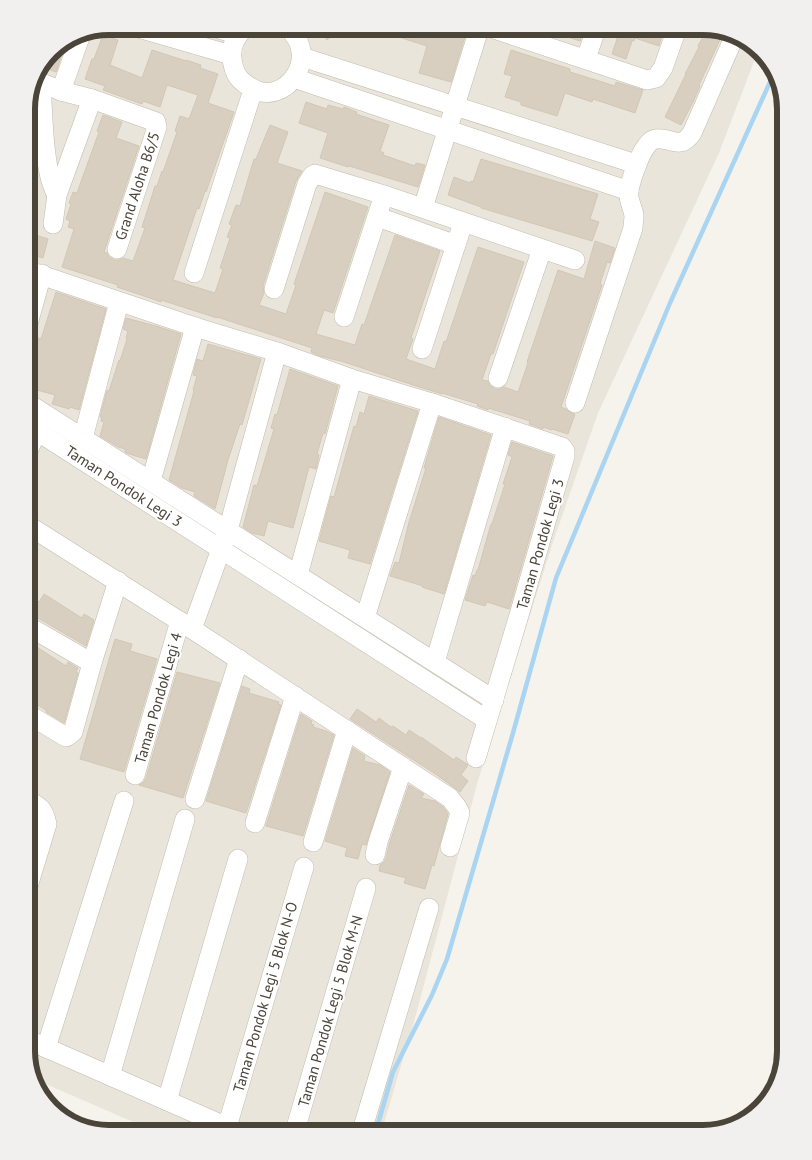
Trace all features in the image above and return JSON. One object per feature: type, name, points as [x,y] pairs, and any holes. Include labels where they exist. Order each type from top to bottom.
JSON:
[{"type":"street","points":[[162,35],[231,55]]},
{"type":"street","points":[[240,35],[233,45],[231,55],[233,70],[241,82],[254,90],[262,92],[271,92],[288,85],[300,68],[302,56],[294,35]]},
{"type":"street","points":[[423,208],[477,35]]},
{"type":"street","points":[[525,35],[647,80],[656,78],[663,68],[675,35]]},
{"type":"street","points":[[586,59],[595,35]]},
{"type":"street","points":[[575,403],[633,228],[634,216],[629,201],[629,191],[636,164],[651,140],[658,138],[682,142],[688,140],[732,41]]},
{"type":"street","points":[[61,90],[78,43]]},
{"type":"street","points":[[302,56],[636,164]]},
{"type":"street","points":[[294,78],[629,191]]},
{"type":"street","points":[[40,83],[92,99],[58,195],[53,224]]},
{"type":"street","points":[[39,86],[52,188],[58,195]]},
{"type":"street","points":[[194,273],[254,90]]},
{"type":"street","name":"Grand Aloha B6/5","points":[[92,99],[156,122],[157,127],[117,249]]},
{"type":"street","points":[[274,289],[307,184],[315,174],[384,195],[575,260]]},
{"type":"street","points":[[344,318],[384,195]]},
{"type":"street","points":[[378,217],[456,245]]},
{"type":"street","points":[[422,349],[463,223]]},
{"type":"street","points":[[498,378],[542,249]]},
{"type":"street","name":"Taman Pondok Legi 3","points":[[35,272],[119,302],[277,352],[352,379],[562,446],[565,456],[476,758]]},
{"type":"street","name":"Taman Pondok Legi 3","points":[[83,438],[119,302]]},
{"type":"street","name":"Taman Pondok Legi 3","points":[[151,481],[195,327]]},
{"type":"street","points":[[221,549],[228,530],[277,352]]},
{"type":"street","points":[[298,575],[352,379]]},
{"type":"street","points":[[365,618],[432,403]]},
{"type":"street","name":"Taman Pondok Legi 3","points":[[35,408],[494,700]]},
{"type":"street","points":[[435,662],[505,427]]},
{"type":"street","name":"Taman Pondok Legi 3","points":[[35,429],[487,720]]},
{"type":"street","points":[[35,530],[239,659],[450,798],[460,813],[450,847]]},
{"type":"street","name":"Taman Pondok Legi 4","points":[[135,775],[186,625],[221,549]]},
{"type":"street","points":[[35,718],[66,737],[73,732],[118,581]]},
{"type":"street","points":[[35,630],[92,663]]},
{"type":"street","points":[[195,799],[239,659]]},
{"type":"street","points":[[255,823],[295,696]]},
{"type":"street","points":[[313,842],[347,730]]},
{"type":"street","points":[[375,855],[404,767]]},
{"type":"street","points":[[46,1048],[124,801]]},
{"type":"street","points":[[35,804],[41,808],[45,814],[47,824],[35,861]]},
{"type":"street","points":[[110,1076],[185,819]]},
{"type":"street","points":[[167,1100],[238,859]]},
{"type":"street","name":"Taman Pondok Legi 5 Blok N-O","points":[[236,1125],[304,867]]},
{"type":"street","name":"Taman Pondok Legi 5 Blok M-N","points":[[297,1125],[366,888]]},
{"type":"street","points":[[364,1125],[429,908]]},
{"type":"street","points":[[35,1043],[224,1125]]},
{"type":"shaded area","points":[[109,35],[708,35],[727,39],[740,45],[756,58],[719,153],[598,413],[553,542],[477,784],[417,1011],[384,1125],[140,1125],[43,1083],[38,1070],[35,1051],[35,104],[41,81],[48,68],[68,48],[95,36]]},
{"type":"building","points":[[104,35],[118,40],[110,65],[142,78],[152,50],[201,65],[200,68],[218,74],[208,103],[234,112],[206,192],[199,209],[197,208],[173,280],[215,293],[223,269],[220,268],[230,238],[227,237],[232,225],[229,224],[236,205],[240,206],[254,159],[256,159],[270,125],[288,132],[277,163],[302,171],[296,181],[263,286],[264,293],[259,305],[286,314],[296,285],[294,284],[325,192],[368,207],[333,313],[324,310],[316,334],[355,345],[362,324],[364,325],[395,235],[440,251],[411,338],[413,339],[406,359],[435,369],[478,247],[524,262],[493,354],[491,354],[482,380],[488,381],[490,386],[495,389],[504,387],[518,392],[558,270],[584,279],[595,241],[615,248],[610,263],[607,262],[600,284],[602,285],[561,407],[575,414],[568,434],[543,427],[543,429],[529,424],[530,421],[488,408],[488,410],[477,406],[478,404],[320,356],[311,352],[312,348],[161,300],[161,302],[117,287],[118,285],[62,267],[74,229],[68,227],[70,221],[66,219],[71,204],[69,203],[73,192],[77,193],[99,132],[97,131],[103,115],[122,122],[116,138],[139,146],[104,252],[114,260],[123,258],[133,261],[145,228],[142,227],[155,186],[157,186],[163,172],[177,132],[175,131],[180,116],[189,119],[198,95],[167,85],[160,107],[143,101],[142,104],[103,90],[105,86],[85,79],[92,59],[94,59]]},
{"type":"building","points":[[323,35],[333,35],[327,40]]},
{"type":"building","points":[[392,35],[465,35],[451,82],[419,73],[427,46]]},
{"type":"building","points":[[569,35],[582,35],[580,41],[568,37]]},
{"type":"building","points":[[618,35],[662,35],[659,46],[635,38],[632,41],[626,59],[612,54]]},
{"type":"building","points":[[705,36],[721,37],[681,125],[665,117],[698,46]]},
{"type":"building","points":[[511,50],[615,86],[616,82],[643,90],[635,113],[593,99],[592,102],[565,93],[557,116],[521,105],[521,102],[505,97],[512,76],[504,74]]},
{"type":"building","points":[[62,52],[56,72],[48,69]]},
{"type":"building","points":[[306,102],[327,109],[328,105],[343,109],[344,107],[357,112],[356,114],[389,125],[380,151],[384,153],[383,155],[415,166],[416,163],[425,165],[418,187],[320,158],[328,133],[299,123]]},
{"type":"building","points":[[481,159],[598,194],[590,219],[599,222],[592,241],[481,208],[448,195],[454,177],[470,183],[471,181],[473,182]]},
{"type":"building","points":[[35,235],[48,239],[43,258],[35,256]]},
{"type":"building","points":[[56,292],[106,309],[79,410],[52,404],[55,395],[35,389],[35,355],[39,338],[41,339]]},
{"type":"building","points":[[126,318],[181,334],[146,459],[125,452],[125,449],[100,436],[104,422],[101,421],[102,417],[100,417],[107,390],[109,391],[127,339],[128,331],[123,329]]},
{"type":"building","points":[[208,344],[261,359],[242,425],[240,424],[228,460],[215,509],[194,496],[195,492],[182,488],[169,480],[194,391],[197,376],[193,375],[197,359],[203,361]]},
{"type":"building","points":[[290,369],[338,386],[325,434],[323,433],[317,454],[319,455],[316,469],[309,467],[293,528],[268,521],[264,536],[252,533],[243,527],[254,485],[257,486],[274,429],[271,428],[275,414],[277,415]]},
{"type":"building","points":[[369,396],[418,411],[370,564],[348,558],[350,550],[319,541],[331,496],[334,497],[354,426],[356,427],[360,412],[364,414]]},
{"type":"building","points":[[439,417],[491,435],[444,594],[390,576],[395,562],[399,563]]},
{"type":"building","points":[[512,442],[553,456],[509,609],[487,602],[485,606],[465,600],[473,575],[475,576],[478,570],[505,484],[503,484],[512,457],[508,455]]},
{"type":"building","points":[[44,594],[82,618],[84,614],[94,620],[86,646],[35,616],[35,600],[39,602]]},
{"type":"building","points":[[115,639],[132,644],[130,651],[157,659],[124,772],[80,759]]},
{"type":"building","points":[[35,646],[66,666],[68,662],[78,668],[64,723],[46,712],[46,710],[35,703]]},
{"type":"building","points":[[177,672],[220,683],[183,798],[139,785],[146,778]]},
{"type":"building","points":[[242,686],[250,689],[249,693],[279,702],[278,704],[281,705],[246,813],[206,801]]},
{"type":"building","points":[[357,709],[376,722],[379,718],[406,735],[409,730],[454,760],[456,757],[467,764],[461,775],[468,781],[460,792],[350,719]]},
{"type":"building","points":[[301,714],[312,721],[313,727],[334,735],[303,836],[266,826]]},
{"type":"building","points":[[353,748],[365,756],[364,761],[380,765],[390,772],[366,845],[362,844],[358,859],[345,856],[347,848],[325,841]]},
{"type":"building","points":[[409,785],[424,794],[421,798],[435,801],[448,814],[434,866],[432,865],[425,889],[404,883],[406,878],[379,871],[380,865],[386,858]]},
{"type":"waterway","points":[[378,1125],[393,1072],[432,995],[447,959],[556,578],[670,303],[771,80]]}]
